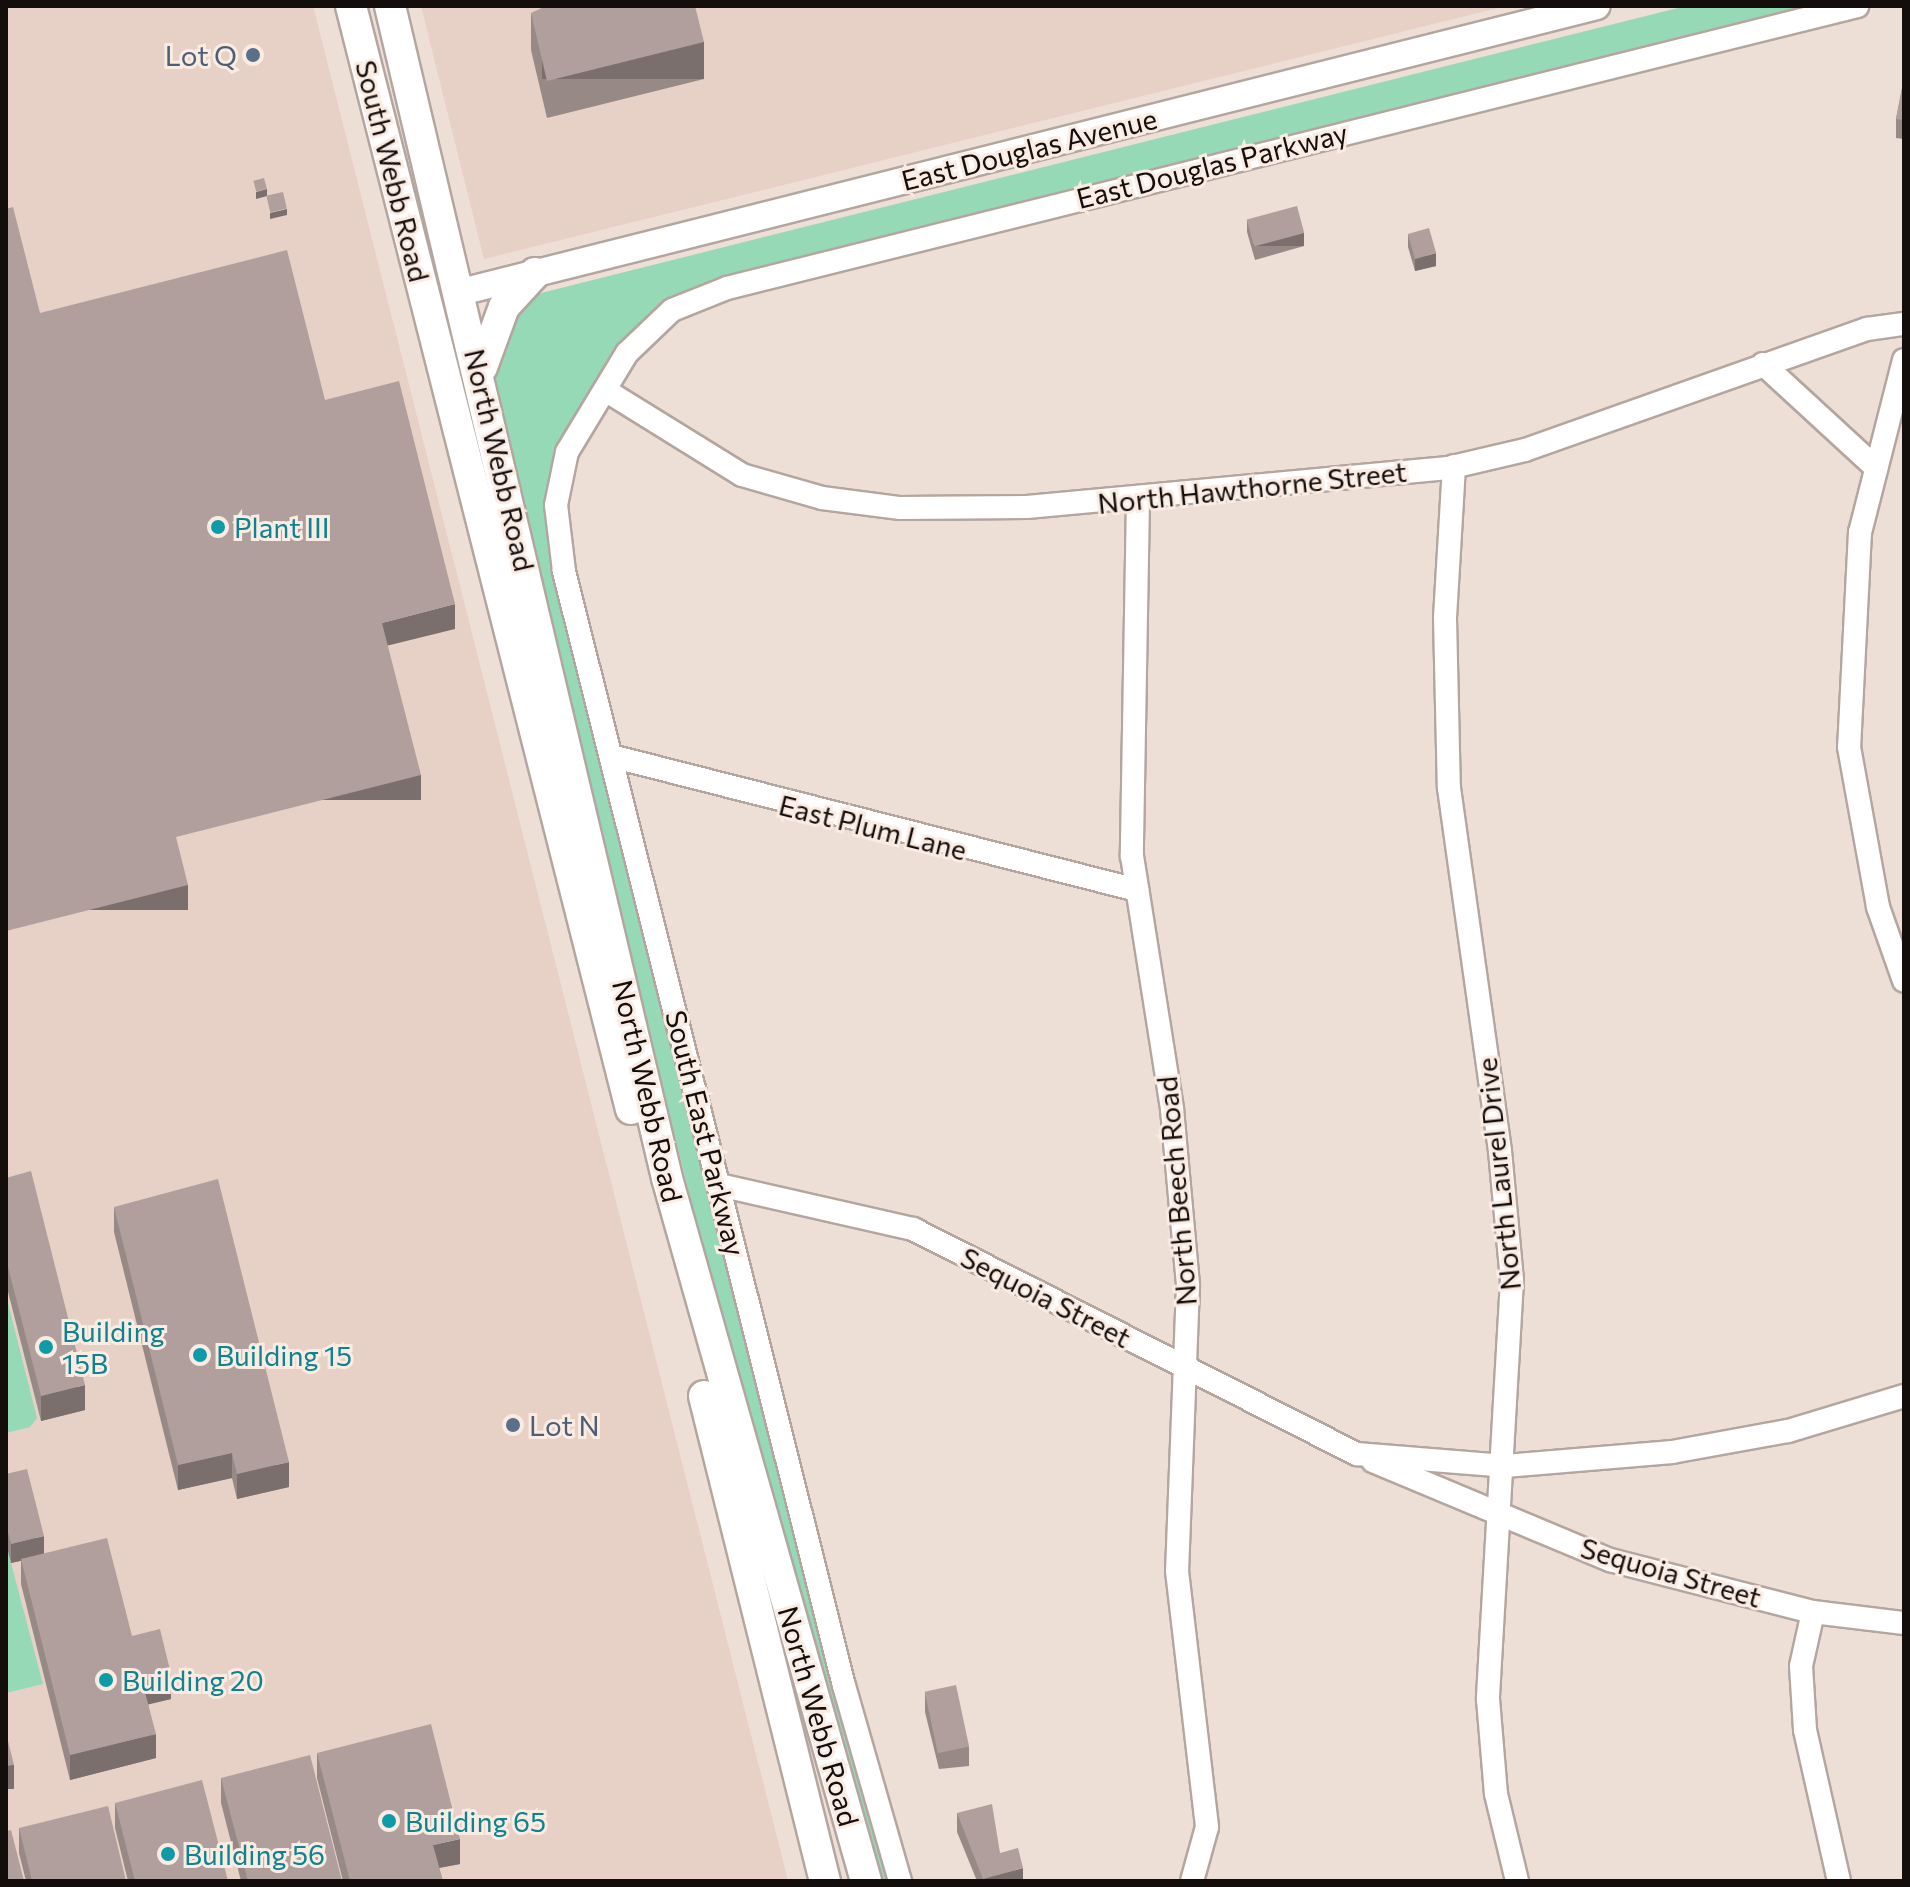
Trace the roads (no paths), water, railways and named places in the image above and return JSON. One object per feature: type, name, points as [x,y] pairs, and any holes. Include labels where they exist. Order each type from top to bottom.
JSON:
[{"type":"main road","name":"South Webb Road","points":[[351,6],[435,337]]},
{"type":"main road","name":"South Webb Road","points":[[390,6],[461,292]]},
{"type":"main road","points":[[411,246],[448,287],[461,292],[438,318],[435,337]]},
{"type":"main road","points":[[481,377],[493,327],[535,273]]},
{"type":"main road","name":"North Webb Road","points":[[461,292],[667,1178],[866,1881]]},
{"type":"main road","name":"North Webb Road","points":[[435,337],[825,1881]]},
{"type":"street","name":"East Douglas Avenue","points":[[461,292],[1597,6]]},
{"type":"street","name":"East Douglas Parkway","points":[[605,390],[627,353],[672,310],[727,288],[1857,6]]},
{"type":"street","name":"North Hawthorne Street","points":[[605,390],[742,475],[822,498],[900,508],[1138,499],[1454,466],[1525,450],[1867,329],[1904,324]]},
{"type":"street","points":[[1904,360],[1860,532],[1849,747],[1878,907],[1904,981]]},
{"type":"street","points":[[1763,364],[1876,468]]},
{"type":"street","name":"South East Parkway","points":[[605,390],[567,452],[556,505],[564,571],[844,1686],[900,1881]]},
{"type":"street","name":"North Laurel Drive","points":[[1454,466],[1445,618],[1449,788],[1500,1151],[1512,1280],[1505,1466],[1488,1699],[1496,1794],[1517,1881]]},
{"type":"street","name":"North Beech Road","points":[[1138,499],[1132,704],[1132,856],[1172,1109],[1188,1286],[1177,1571],[1207,1827],[1192,1881]]},
{"type":"street","name":"East Plum Lane","points":[[611,756],[1137,890]]},
{"type":"street","name":"Sequoia Street","points":[[719,1185],[913,1229],[1357,1454],[1610,1560],[1813,1612],[1904,1623]]},
{"type":"street","name":"Sequoia Street","points":[[1357,1454],[1505,1466],[1672,1452],[1788,1431],[1904,1396]]},
{"type":"street","points":[[1813,1612],[1801,1666],[1805,1730],[1839,1881]]},
{"type":"street","points":[[815,1841],[853,1832]]},
{"type":"place","name":"Lot Q","points":[[253,55]]},
{"type":"place","name":"Plant III","points":[[218,527]]},
{"type":"place","name":"Building 15B","points":[[46,1347]]},
{"type":"place","name":"Building 15","points":[[200,1355]]},
{"type":"place","name":"Lot N","points":[[513,1425]]},
{"type":"place","name":"Building 20","points":[[106,1680]]},
{"type":"place","name":"Building 65","points":[[389,1821]]},
{"type":"place","name":"Building 56","points":[[168,1854]]}]
